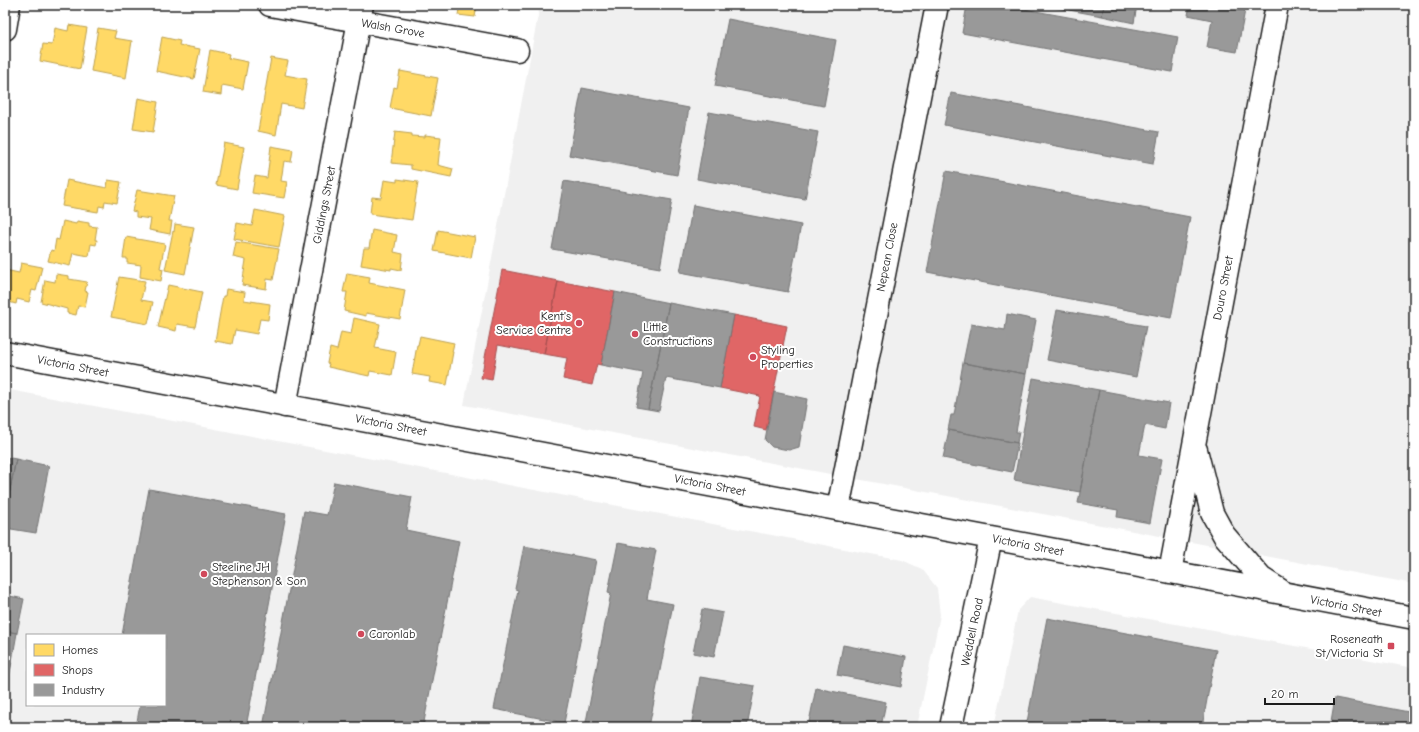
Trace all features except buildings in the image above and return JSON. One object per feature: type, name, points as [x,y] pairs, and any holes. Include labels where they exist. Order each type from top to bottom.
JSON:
[{"type":"street","points":[[5,29],[10,5]]},
{"type":"street","name":"Walsh Grove","points":[[270,5],[361,13],[517,50]]},
{"type":"street","name":"Nepean Close","points":[[838,509],[937,5]]},
{"type":"street","name":"Douro Street","points":[[1170,572],[1277,5]]},
{"type":"street","name":"Giddings Street","points":[[286,406],[361,13]]},
{"type":"street","name":"Victoria Street","points":[[5,353],[1414,618]]},
{"type":"street","points":[[1194,443],[1212,513],[1224,535],[1261,578],[1285,594]]},
{"type":"street","name":"Weddell Road","points":[[951,727],[991,538]]},
{"type":"shaded area","points":[[540,5],[1414,5],[1414,584],[464,405]]},
{"type":"shaded area","points":[[5,389],[902,560],[922,569],[937,588],[940,615],[917,727],[5,727]]},
{"type":"shaded area","points":[[1030,597],[1414,668],[1414,727],[994,727],[1018,610]]},
{"type":"place","name":"Kent's Service Centre","points":[[579,323]]},
{"type":"place","name":"Little Constructions","points":[[635,334]]},
{"type":"place","name":"Styling Properties","points":[[753,357]]},
{"type":"place","name":"Steeline JH Stephenson & Son","points":[[204,574]]},
{"type":"place","name":"Caronlab","points":[[361,634]]},
{"type":"place","name":"Roseneath St/Victoria St","points":[[1391,646]]}]
